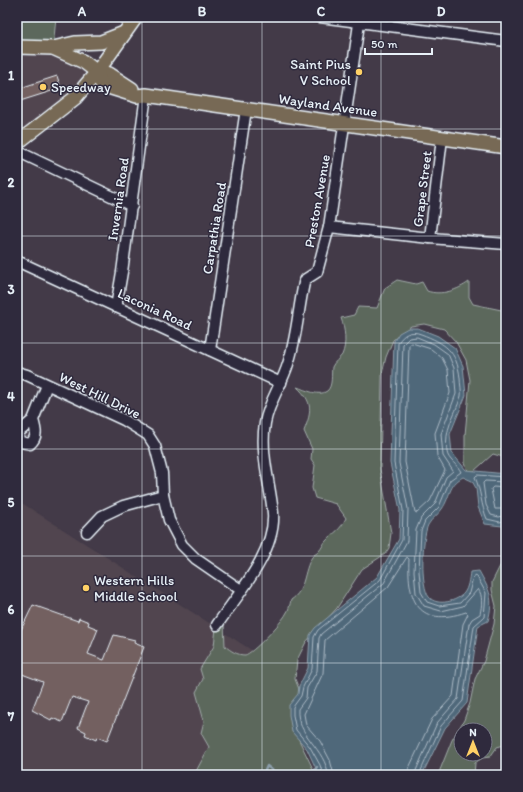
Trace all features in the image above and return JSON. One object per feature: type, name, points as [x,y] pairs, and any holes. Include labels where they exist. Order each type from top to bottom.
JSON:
[{"type":"main road","points":[[17,143],[75,98],[97,72],[136,17]]},
{"type":"main road","points":[[17,47],[53,48],[74,42],[101,42],[126,32]]},
{"type":"main road","name":"Wayland Avenue","points":[[53,48],[84,62],[97,72],[109,74],[127,87],[146,95],[506,147]]},
{"type":"street","points":[[320,17],[360,20],[506,41]]},
{"type":"street","name":"Preston Avenue","points":[[217,625],[264,555],[270,536],[273,514],[264,450],[265,423],[270,403],[281,383],[294,345],[304,283],[306,279],[317,272],[329,227],[360,20]]},
{"type":"street","name":"Invernia Road","points":[[116,307],[132,206],[146,95]]},
{"type":"street","name":"Carpathia Road","points":[[210,350],[246,109]]},
{"type":"street","name":"Grape Street","points":[[329,227],[430,238],[442,138]]},
{"type":"street","points":[[17,151],[132,206]]},
{"type":"street","points":[[430,238],[506,244]]},
{"type":"street","name":"Laconia Road","points":[[17,261],[281,383]]},
{"type":"street","name":"West Hill Drive","points":[[17,372],[124,420],[148,436],[155,446],[162,474],[163,496],[169,520],[182,546],[202,563],[241,590]]},
{"type":"street","points":[[33,420],[47,385]]},
{"type":"street","points":[[87,532],[102,516],[123,506],[163,496]]},
{"type":"shaded area","points":[[17,46],[53,49],[99,70],[17,146]]},
{"type":"shaded area","name":"Western Hills Middle School","points":[[17,500],[292,676],[257,775],[17,775]]},
{"type":"green space","points":[[17,17],[56,17],[53,49],[17,46]]},
{"type":"green space","points":[[397,280],[416,284],[422,282],[427,291],[438,293],[455,290],[469,282],[469,297],[473,304],[506,311],[506,461],[503,457],[493,454],[474,471],[468,471],[465,463],[465,435],[470,380],[466,360],[456,342],[444,329],[424,324],[411,326],[393,340],[386,357],[382,374],[380,469],[391,533],[389,548],[385,554],[362,569],[337,608],[306,642],[297,660],[295,679],[308,712],[299,740],[316,775],[194,775],[209,747],[201,733],[204,721],[196,692],[203,679],[200,669],[214,646],[216,628],[224,623],[225,646],[232,651],[245,655],[254,649],[279,624],[288,611],[291,600],[296,596],[302,586],[309,562],[312,557],[339,528],[346,518],[336,504],[315,498],[312,488],[315,465],[311,459],[312,449],[304,431],[309,418],[310,407],[306,397],[297,387],[316,393],[324,393],[329,389],[332,367],[342,355],[345,346],[344,327],[341,318],[354,315],[358,307],[377,308],[385,288]]},
{"type":"green space","points":[[506,559],[506,735],[504,745],[497,747],[493,753],[493,722],[463,722],[470,703],[475,679],[484,661],[494,624],[496,606],[492,590],[492,582],[500,566]]},
{"type":"green space","points":[[453,738],[453,762],[476,762],[474,775],[438,775]]},
{"type":"water","points":[[408,328],[418,328],[438,336],[455,348],[463,366],[466,395],[450,434],[452,453],[466,470],[506,474],[506,523],[502,526],[485,524],[478,507],[476,488],[472,481],[463,477],[452,487],[445,504],[429,523],[426,531],[423,551],[423,573],[426,591],[429,597],[433,600],[437,602],[447,602],[461,596],[464,593],[470,572],[479,571],[490,595],[490,613],[488,621],[478,626],[467,703],[445,728],[422,775],[319,775],[307,749],[292,732],[289,705],[298,694],[299,686],[308,668],[310,635],[315,628],[377,577],[399,539],[400,510],[390,463],[394,341],[399,333]]},
{"type":"building","points":[[57,76],[61,88],[17,102],[17,89]]},
{"type":"building","name":"Western Hills Middle School","points":[[33,605],[78,621],[79,618],[89,622],[88,625],[98,629],[88,654],[104,660],[114,635],[135,640],[134,643],[144,647],[107,741],[97,737],[96,740],[85,735],[86,732],[78,728],[88,702],[72,697],[62,722],[52,718],[51,720],[32,710],[43,682],[22,674],[17,686],[17,638]]},
{"type":"waterway","points":[[263,775],[267,766],[278,775]]},
{"type":"waterway","points":[[310,775],[317,767]]},
{"type":"place","name":"Saint Pius V School","points":[[359,72]]},
{"type":"place","name":"Speedway","points":[[43,87]]},
{"type":"place","name":"Western Hills Middle School","points":[[86,588]]}]
